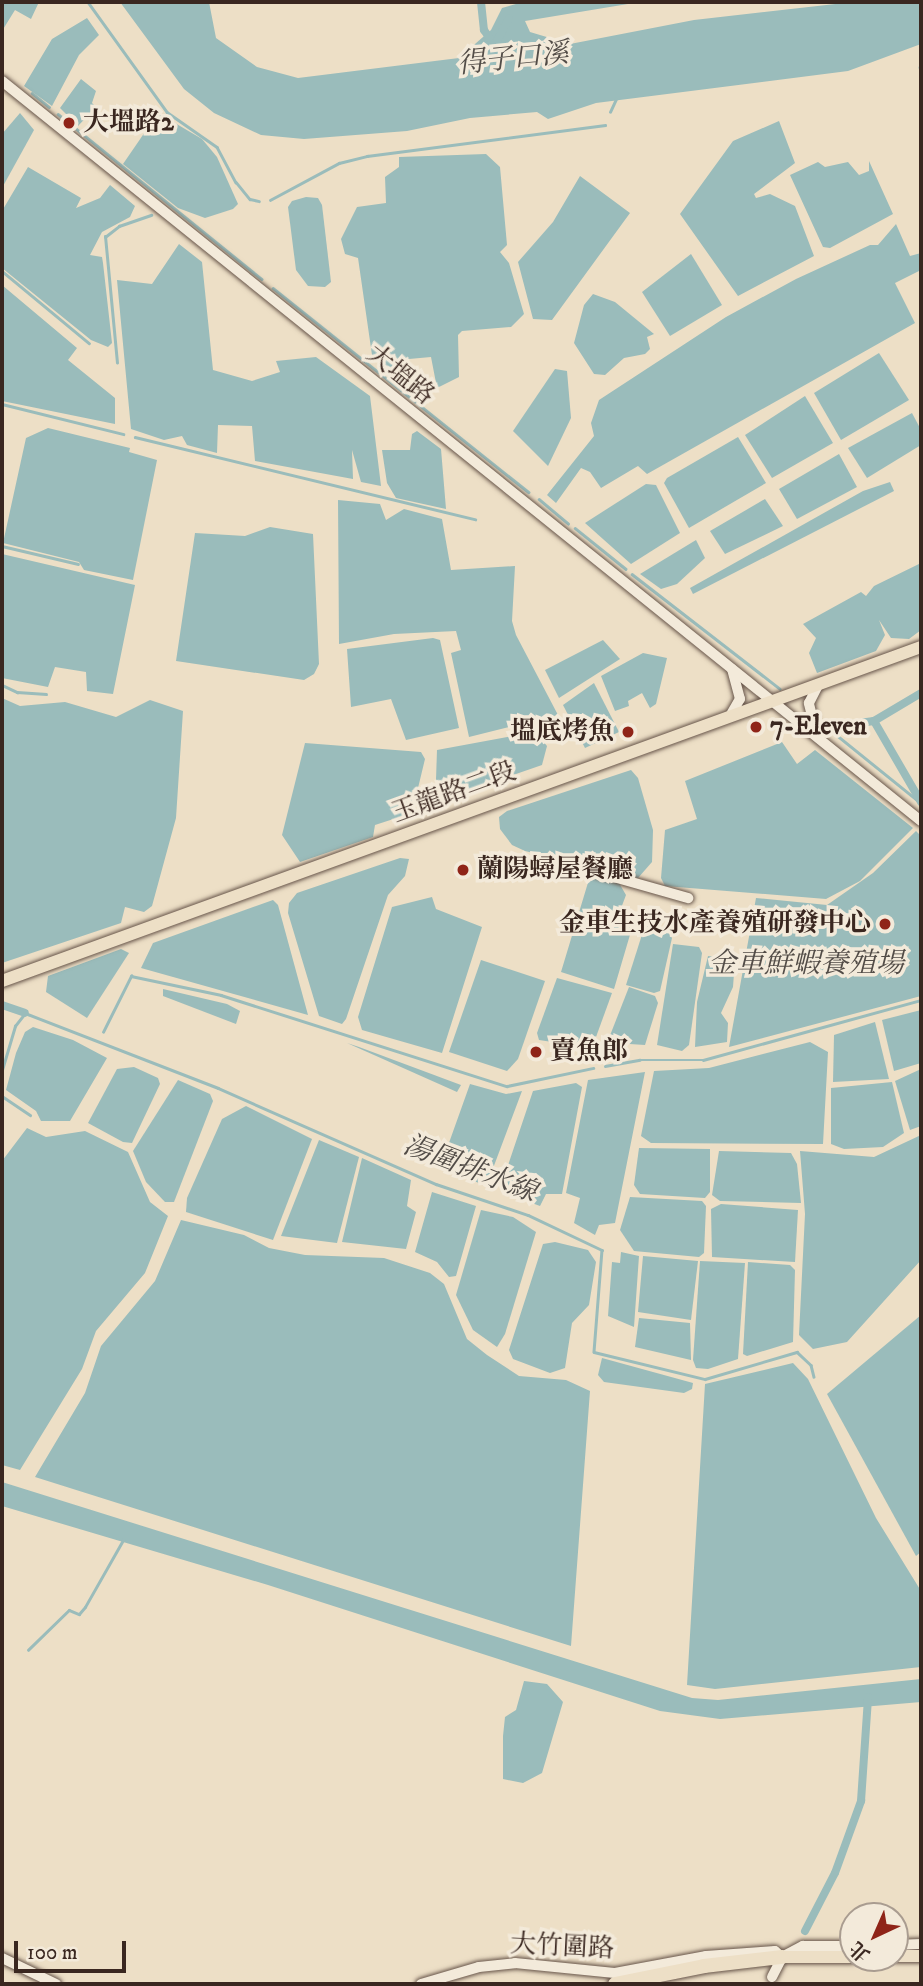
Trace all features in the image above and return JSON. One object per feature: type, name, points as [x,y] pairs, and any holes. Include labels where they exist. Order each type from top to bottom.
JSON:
[{"type":"highway","points":[[615,1984],[704,1966],[782,1957]]},
{"type":"main road","name":"玉龍路二段","points":[[2,981],[921,647]]},
{"type":"main road","points":[[782,1957],[839,1957]]},
{"type":"street","name":"大塭路","points":[[2,81],[921,821]]},
{"type":"street","points":[[730,716],[740,699],[732,669]]},
{"type":"street","points":[[818,736],[809,704],[820,684]]},
{"type":"street","points":[[596,872],[688,898]]},
{"type":"street","points":[[772,1977],[782,1957],[803,1947],[839,1946]]},
{"type":"street","name":"大竹圍路","points":[[421,1984],[480,1967],[515,1963],[615,1973],[706,1956],[775,1951],[782,1957]]},
{"type":"street","points":[[2,1958],[56,1984]]},
{"type":"water","points":[[2,2],[39,2],[31,19],[15,10],[2,31]]},
{"type":"water","name":"得子口溪","points":[[120,2],[209,2],[216,38],[257,67],[298,78],[459,58],[491,30],[502,8],[523,2],[640,2],[525,21],[530,32],[570,44],[694,20],[853,2],[921,2],[921,44],[848,71],[596,103],[548,119],[537,112],[470,118],[407,131],[304,139],[261,135],[214,113],[184,89]]},
{"type":"water","points":[[87,18],[99,35],[79,55],[52,106],[24,86],[52,39]]},
{"type":"water","points":[[81,79],[96,91],[92,103],[96,107],[78,126],[60,108]]},
{"type":"water","points":[[20,113],[34,130],[2,188],[2,134]]},
{"type":"water","points":[[158,113],[202,139],[217,157],[238,204],[233,209],[205,218],[178,208],[123,164]]},
{"type":"water","points":[[779,121],[795,163],[754,194],[756,198],[770,194],[795,206],[814,256],[738,296],[680,214],[733,141]]},
{"type":"water","points":[[486,154],[500,167],[507,245],[500,252],[509,263],[524,314],[511,327],[462,331],[458,335],[459,377],[437,388],[431,357],[398,360],[397,367],[388,368],[372,355],[358,258],[345,254],[341,239],[357,207],[386,203],[385,177],[399,167],[399,157]]},
{"type":"water","points":[[869,161],[893,214],[830,248],[823,247],[790,175],[818,162],[825,167],[848,162],[859,175],[869,171]]},
{"type":"water","points":[[28,167],[81,198],[76,208],[100,198],[110,185],[135,206],[130,217],[102,232],[90,255],[102,257],[112,343],[108,347],[91,340],[2,268],[2,211]]},
{"type":"water","points":[[580,176],[630,213],[552,320],[533,319],[518,262],[553,222]]},
{"type":"water","points":[[306,197],[318,198],[322,205],[331,282],[325,287],[308,286],[296,270],[288,207],[292,201]]},
{"type":"water","points":[[896,224],[910,256],[921,253],[921,270],[895,283],[915,323],[647,474],[638,466],[601,488],[590,472],[581,468],[556,503],[547,495],[594,436],[591,423],[599,400],[726,317],[796,279],[870,245],[878,245]]},
{"type":"water","points":[[179,244],[202,262],[213,370],[252,381],[280,372],[276,361],[316,357],[370,396],[381,486],[361,482],[352,450],[353,479],[255,461],[252,426],[218,425],[217,453],[187,445],[182,436],[164,440],[131,429],[117,280],[152,284]]},
{"type":"water","points":[[691,254],[722,305],[670,336],[642,292]]},
{"type":"water","points":[[2,285],[77,348],[68,360],[115,398],[115,424],[2,401]]},
{"type":"water","points":[[593,294],[615,302],[654,334],[647,337],[650,349],[645,354],[624,358],[605,375],[594,374],[574,343],[584,305]]},
{"type":"water","points":[[879,353],[909,400],[841,440],[814,393]]},
{"type":"water","points":[[555,369],[567,371],[571,418],[548,466],[513,431]]},
{"type":"water","points":[[805,396],[833,443],[772,478],[745,435]]},
{"type":"water","points":[[912,413],[921,430],[921,445],[867,478],[848,448]]},
{"type":"water","points":[[48,428],[130,448],[129,452],[157,460],[133,580],[84,570],[79,562],[3,543],[26,438]]},
{"type":"water","points":[[417,431],[441,449],[446,509],[396,498],[387,483],[382,450],[410,450],[412,434]]},
{"type":"water","points":[[738,437],[766,483],[689,528],[664,483],[667,478]]},
{"type":"water","points":[[839,454],[857,487],[797,519],[779,489]]},
{"type":"water","points":[[890,482],[894,491],[693,594],[690,588],[863,491]]},
{"type":"water","points":[[646,484],[656,485],[680,533],[631,564],[585,523]]},
{"type":"water","points":[[765,499],[783,526],[725,554],[710,531]]},
{"type":"water","points":[[338,500],[380,504],[386,520],[404,509],[442,519],[451,570],[515,566],[512,621],[516,635],[558,715],[469,737],[451,653],[461,650],[456,631],[394,634],[339,644]]},
{"type":"water","points":[[270,527],[313,534],[319,664],[314,674],[304,680],[176,661],[195,533],[245,536]]},
{"type":"water","points":[[696,540],[705,558],[677,584],[661,589],[640,574]]},
{"type":"water","points":[[2,554],[135,585],[113,694],[87,691],[86,672],[55,667],[48,687],[2,678]]},
{"type":"water","points":[[921,563],[921,630],[909,639],[891,638],[879,620],[885,635],[876,651],[817,673],[809,653],[816,638],[803,624],[861,592],[866,596],[874,586]]},
{"type":"water","points":[[433,638],[440,640],[459,728],[406,740],[391,699],[351,707],[347,649]]},
{"type":"water","points":[[603,640],[620,659],[559,698],[545,670]]},
{"type":"water","points":[[643,653],[667,658],[656,704],[650,708],[642,693],[628,701],[629,706],[615,711],[601,676]]},
{"type":"water","points":[[594,683],[619,732],[585,748],[563,705]]},
{"type":"water","points":[[2,698],[20,706],[65,702],[116,717],[150,700],[183,711],[176,818],[152,906],[144,912],[125,907],[121,923],[2,963]]},
{"type":"water","points":[[536,733],[547,746],[542,765],[455,795],[436,780],[437,750]]},
{"type":"water","points":[[782,742],[797,764],[815,750],[913,828],[860,881],[826,899],[665,886],[661,878],[665,830],[697,819],[685,781]]},
{"type":"water","points":[[305,743],[421,752],[425,759],[412,813],[375,825],[373,837],[300,862],[282,835]]},
{"type":"water","points":[[631,770],[638,778],[653,830],[652,862],[638,878],[525,851],[512,845],[500,829],[499,817],[507,811]]},
{"type":"water","name":"金車鮮蝦養殖場","points":[[916,831],[921,836],[921,996],[729,1047],[756,898],[827,905],[873,873]]},
{"type":"water","points":[[400,858],[409,859],[405,876],[388,895],[346,1019],[342,1024],[319,1016],[288,913],[289,903],[297,893]]},
{"type":"water","points":[[590,876],[619,883],[626,895],[617,919],[632,928],[614,989],[561,972]]},
{"type":"water","points":[[432,897],[436,909],[482,927],[442,1053],[362,1030],[358,1017],[392,907]]},
{"type":"water","points":[[273,900],[278,905],[308,1015],[141,968],[153,943]]},
{"type":"water","points":[[646,922],[666,929],[672,938],[660,991],[654,993],[626,985]]},
{"type":"water","points":[[673,944],[699,947],[702,953],[689,1045],[682,1051],[657,1045]]},
{"type":"water","points":[[121,949],[129,953],[87,1018],[46,992],[48,976]]},
{"type":"water","points":[[708,956],[735,960],[733,987],[721,1013],[728,1023],[727,1042],[695,1047],[697,1002]]},
{"type":"water","points":[[481,960],[545,981],[518,1059],[507,1071],[449,1052]]},
{"type":"water","points":[[557,978],[612,993],[592,1048],[539,1040],[537,1033]]},
{"type":"water","points":[[629,987],[655,996],[658,1003],[645,1045],[614,1043],[609,1038]]},
{"type":"water","points":[[163,989],[227,1004],[240,1011],[236,1024],[163,996]]},
{"type":"water","points":[[921,1010],[921,1063],[894,1071],[882,1020]]},
{"type":"water","points":[[875,1022],[889,1079],[833,1082],[834,1035]]},
{"type":"water","points":[[33,1027],[73,1040],[107,1058],[70,1121],[41,1121],[36,1111],[6,1090],[25,1032]]},
{"type":"water","points":[[810,1042],[828,1052],[823,1144],[651,1143],[641,1136],[654,1071],[709,1068]]},
{"type":"water","points":[[347,1043],[359,1047],[461,1085],[457,1092]]},
{"type":"water","points":[[134,1067],[158,1078],[160,1084],[132,1143],[123,1142],[88,1123],[117,1069]]},
{"type":"water","points":[[921,1069],[921,1126],[910,1130],[895,1081]]},
{"type":"water","points":[[645,1072],[615,1223],[599,1225],[595,1235],[574,1223],[580,1198],[566,1193],[588,1080]]},
{"type":"water","points":[[178,1080],[210,1094],[213,1101],[174,1202],[165,1202],[146,1182],[133,1151]]},
{"type":"water","points":[[892,1082],[904,1133],[883,1147],[844,1149],[831,1144],[831,1088]]},
{"type":"water","points":[[576,1083],[582,1087],[562,1194],[546,1194],[540,1206],[510,1195],[503,1180],[533,1091]]},
{"type":"water","points":[[470,1084],[506,1094],[522,1091],[489,1179],[479,1183],[440,1168]]},
{"type":"water","points":[[246,1106],[312,1139],[273,1240],[186,1212],[187,1198],[222,1119]]},
{"type":"water","points":[[27,1128],[46,1137],[85,1131],[128,1152],[150,1202],[168,1216],[145,1273],[96,1331],[82,1369],[20,1470],[2,1465],[2,1161]]},
{"type":"water","points":[[921,1135],[921,1260],[847,1342],[813,1349],[799,1335],[805,1214],[800,1151],[874,1157]]},
{"type":"water","points":[[319,1140],[359,1157],[337,1243],[281,1236]]},
{"type":"water","points":[[639,1148],[710,1149],[710,1192],[705,1198],[640,1194],[634,1185]]},
{"type":"water","points":[[719,1151],[791,1153],[797,1164],[801,1203],[720,1201],[712,1195]]},
{"type":"water","points":[[362,1158],[411,1180],[407,1206],[416,1212],[406,1249],[342,1242]]},
{"type":"water","points":[[432,1192],[476,1206],[456,1276],[449,1277],[437,1262],[415,1252]]},
{"type":"water","points":[[630,1197],[702,1201],[706,1206],[704,1253],[699,1257],[634,1251],[620,1230]]},
{"type":"water","points":[[721,1204],[798,1210],[795,1262],[712,1257],[711,1209]]},
{"type":"water","points":[[481,1210],[513,1217],[536,1232],[505,1334],[497,1347],[473,1330],[456,1295]]},
{"type":"water","points":[[181,1220],[244,1235],[269,1248],[305,1255],[384,1258],[430,1273],[444,1284],[467,1339],[487,1355],[519,1376],[566,1380],[590,1391],[571,1646],[35,1477],[85,1393],[101,1346],[155,1281]]},
{"type":"water","points":[[555,1242],[588,1250],[596,1262],[589,1305],[572,1323],[565,1368],[550,1373],[513,1359],[509,1350],[543,1244]]},
{"type":"water","points":[[621,1252],[639,1256],[634,1327],[608,1316],[612,1262],[620,1263]]},
{"type":"water","points":[[643,1256],[698,1261],[691,1320],[638,1312]]},
{"type":"water","points":[[700,1261],[745,1263],[738,1359],[708,1369],[696,1368],[693,1360]]},
{"type":"water","points":[[748,1262],[790,1265],[795,1270],[793,1342],[747,1356],[743,1354]]},
{"type":"water","points":[[921,1315],[921,1552],[916,1556],[827,1394]]},
{"type":"water","points":[[639,1318],[690,1323],[691,1360],[635,1347]]},
{"type":"water","points":[[602,1358],[693,1383],[692,1389],[684,1393],[604,1382],[598,1375]]},
{"type":"water","points":[[793,1363],[808,1379],[876,1518],[921,1591],[921,1667],[715,1689],[687,1685],[705,1384]]},
{"type":"water","points":[[2,1482],[692,1698],[718,1700],[921,1679],[921,1702],[720,1719],[660,1711],[268,1585],[2,1506]]},
{"type":"water","points":[[524,1681],[547,1684],[563,1702],[542,1773],[523,1783],[503,1779],[503,1736],[505,1717],[516,1710]]},
{"type":"waterway","points":[[88,2],[167,112],[217,147],[236,182],[250,199],[259,201]]},
{"type":"waterway","name":"得子口溪","points":[[481,2],[484,30],[492,42]]},
{"type":"waterway","name":"得子口溪","points":[[490,54],[509,19]]},
{"type":"waterway","points":[[920,67],[921,71]]},
{"type":"waterway","points":[[32,93],[49,107]]},
{"type":"waterway","points":[[610,112],[616,99]]},
{"type":"waterway","points":[[58,114],[262,279]]},
{"type":"waterway","points":[[270,200],[339,163],[367,156],[605,125]]},
{"type":"waterway","points":[[117,363],[105,237],[119,226],[151,215]]},
{"type":"waterway","points":[[2,271],[89,343]]},
{"type":"waterway","points":[[273,288],[529,492]]},
{"type":"waterway","points":[[2,404],[123,434]]},
{"type":"waterway","points":[[135,437],[475,519]]},
{"type":"waterway","points":[[539,499],[568,523]]},
{"type":"waterway","points":[[575,528],[626,569]]},
{"type":"waterway","points":[[2,546],[78,564]]},
{"type":"waterway","points":[[632,574],[780,689]]},
{"type":"waterway","points":[[2,685],[17,692],[46,694]]},
{"type":"waterway","points":[[847,731],[852,724],[874,721],[921,693]]},
{"type":"waterway","points":[[818,720],[921,803]]},
{"type":"waterway","points":[[874,721],[921,802]]},
{"type":"waterway","points":[[103,1032],[131,976],[221,995],[507,1086],[593,1068]]},
{"type":"waterway","points":[[605,1066],[639,1060],[703,1060],[921,1000]]},
{"type":"waterway","name":"湯圍排水線","points":[[2,1005],[25,1013]]},
{"type":"waterway","name":"湯圍排水線","points":[[2,1070],[15,1026],[25,1013],[218,1088],[436,1184],[528,1215],[602,1250],[594,1352],[705,1379],[797,1352],[811,1365],[814,1377]]},
{"type":"waterway","points":[[2,1096],[30,1115]]},
{"type":"waterway","points":[[28,1650],[69,1610],[79,1614],[123,1540]]},
{"type":"waterway","points":[[805,1931],[835,1873],[861,1801],[868,1697]]},
{"type":"place","name":"大塭路2","points":[[69,123]]},
{"type":"place","name":"7-Eleven","points":[[756,727]]},
{"type":"place","name":"塭底烤魚","points":[[628,732]]},
{"type":"place","name":"蘭陽蟳屋餐廳","points":[[463,870]]},
{"type":"place","name":"金車生技水產養殖研發中心","points":[[885,924]]},
{"type":"place","name":"賣魚郎","points":[[536,1052]]}]
